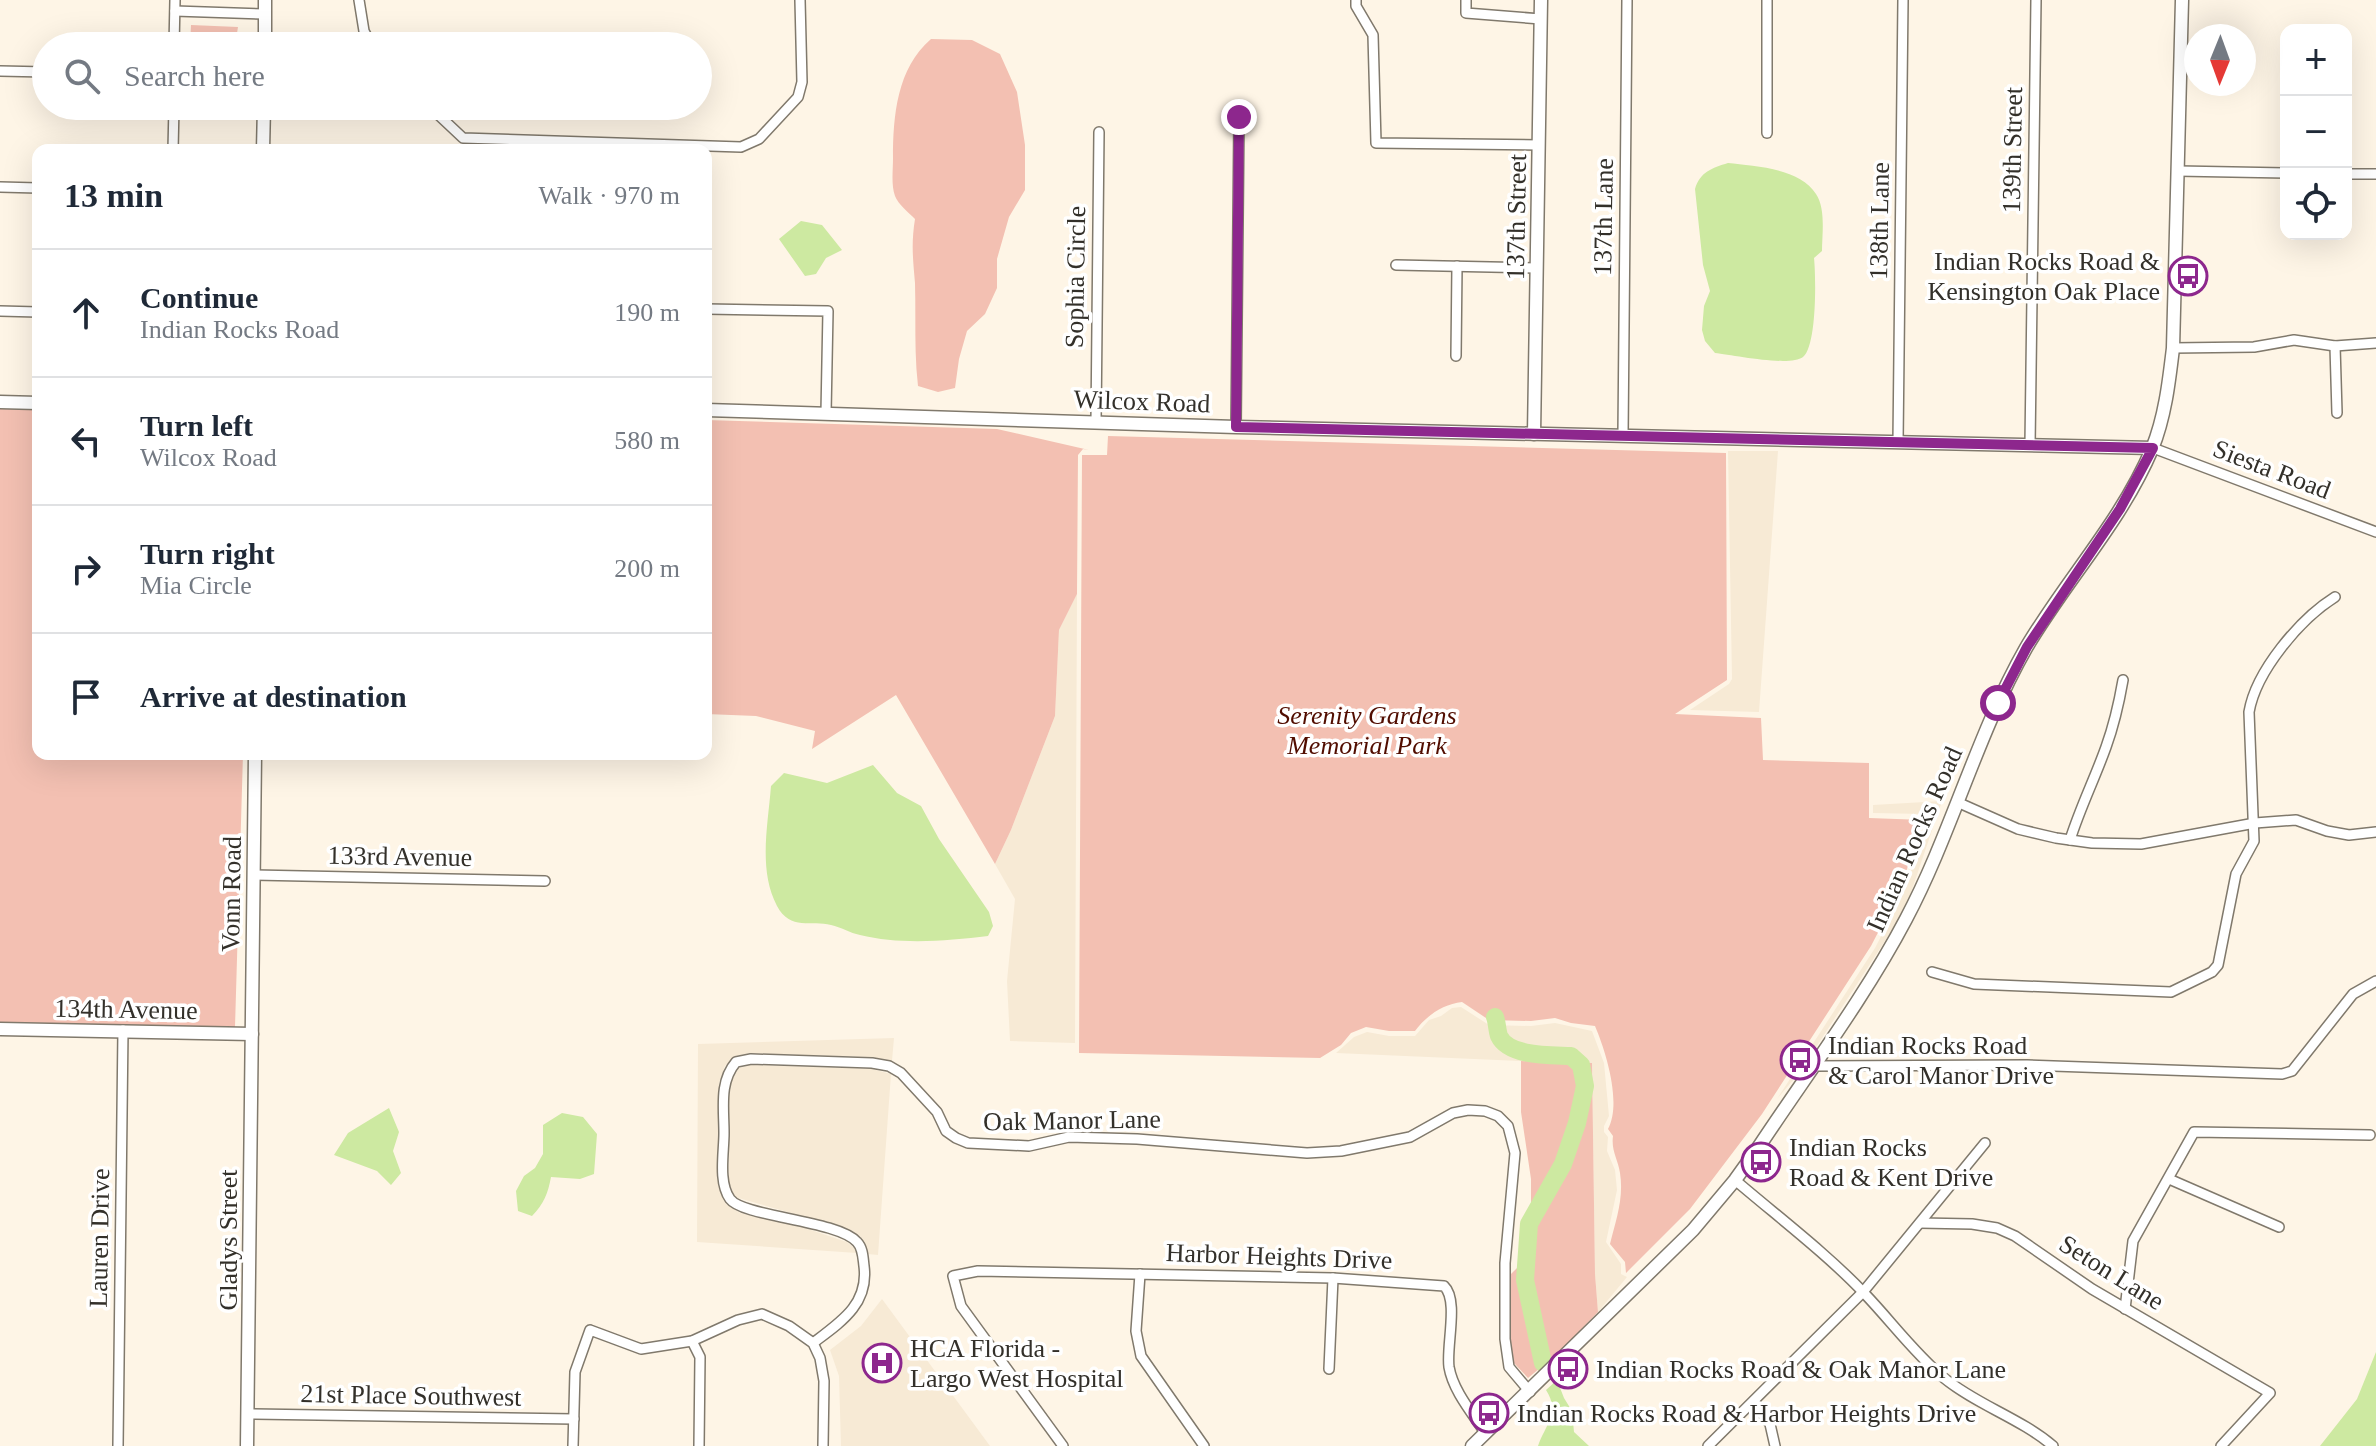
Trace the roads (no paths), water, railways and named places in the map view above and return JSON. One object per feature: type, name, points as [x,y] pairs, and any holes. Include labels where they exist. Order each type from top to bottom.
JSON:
[{"type":"street","points":[[359,0],[365,32]]},
{"type":"street","points":[[712,146],[741,147],[759,139],[798,97],[802,82],[800,0]]},
{"type":"street","points":[[1356,0],[1356,6],[1373,35],[1376,143],[1539,145]]},
{"type":"street","points":[[1466,0],[1466,13],[1541,19]]},
{"type":"street","name":"137th Street","points":[[1534,434],[1541,0]]},
{"type":"street","name":"137th Lane","points":[[1623,435],[1627,0]]},
{"type":"street","points":[[1767,0],[1767,133]]},
{"type":"street","name":"138th Lane","points":[[1898,442],[1903,0]]},
{"type":"street","name":"139th Street","points":[[2030,445],[2036,0]]},
{"type":"street","name":"Indian Rocks Road","points":[[1472,1446],[1693,1230],[1735,1180],[1813,1066],[1907,918],[1996,707],[2027,647],[2120,509],[2153,448],[2167,398],[2173,348],[2182,0]]},
{"type":"street","points":[[174,32],[175,6],[266,4],[265,32]]},
{"type":"street","points":[[0,71],[32,72]]},
{"type":"street","points":[[1236,427],[1239,117]]},
{"type":"street","points":[[173,144],[174,120]]},
{"type":"street","points":[[263,144],[264,120]]},
{"type":"street","points":[[444,120],[463,138],[648,144]]},
{"type":"street","name":"Sophia Circle","points":[[1096,422],[1099,132]]},
{"type":"street","points":[[2178,171],[2280,173]]},
{"type":"street","points":[[2352,174],[2376,174]]},
{"type":"street","points":[[0,187],[32,188]]},
{"type":"street","points":[[1396,265],[1537,268]]},
{"type":"street","points":[[1456,356],[1457,266]]},
{"type":"street","points":[[712,309],[828,311],[826,413]]},
{"type":"street","points":[[0,311],[32,312]]},
{"type":"street","points":[[2173,348],[2254,347],[2294,340],[2335,346],[2376,343]]},
{"type":"street","points":[[2335,346],[2337,413]]},
{"type":"street","points":[[0,402],[32,403]]},
{"type":"street","name":"Wilcox Road","points":[[712,410],[1236,427],[2153,448]]},
{"type":"street","name":"Siesta Road","points":[[2153,448],[2376,532]]},
{"type":"street","points":[[1932,972],[1974,984],[2171,992],[2212,972],[2218,965],[2236,874],[2254,841],[2251,698],[2283,645],[2314,611],[2335,597]]},
{"type":"street","points":[[2070,840],[2106,749],[2117,715],[2123,680]]},
{"type":"street","name":"Vonn Road","points":[[252,1034],[255,760]]},
{"type":"street","points":[[1957,802],[2018,829],[2070,840],[2141,844],[2255,823],[2296,820],[2349,835],[2376,832]]},
{"type":"street","name":"133rd Avenue","points":[[254,875],[545,881]]},
{"type":"street","points":[[1813,1066],[2027,1065],[2282,1074],[2292,1071],[2353,994],[2376,981]]},
{"type":"street","name":"134th Avenue","points":[[0,1029],[252,1034]]},
{"type":"street","name":"Lauren Drive","points":[[118,1446],[123,1030]]},
{"type":"street","name":"Gladys Street","points":[[247,1446],[252,1034]]},
{"type":"street","name":"Oak Manor Lane","points":[[813,1343],[848,1317],[858,1303],[865,1273],[863,1255],[859,1243],[849,1236],[803,1221],[741,1207],[731,1201],[723,1185],[724,1083],[736,1062],[751,1059],[889,1066],[922,1093],[937,1112],[946,1131],[968,1143],[1029,1146],[1069,1137],[1318,1152],[1376,1145],[1410,1137],[1453,1113],[1468,1110],[1498,1116],[1508,1126],[1515,1153],[1505,1263],[1505,1339],[1509,1367],[1530,1392]]},
{"type":"street","points":[[2125,1309],[2133,1241],[2194,1132],[2370,1135]]},
{"type":"street","points":[[1708,1446],[1863,1292],[1985,1143]]},
{"type":"street","points":[[2169,1179],[2279,1227]]},
{"type":"street","points":[[1735,1180],[1863,1292],[1916,1352],[1943,1377],[2007,1414],[2053,1446]]},
{"type":"street","name":"Seton Lane","points":[[1920,1223],[1972,1224],[1997,1228],[2015,1236],[2125,1309],[2270,1393],[2221,1446]]},
{"type":"street","name":"Harbor Heights Drive","points":[[1063,1446],[961,1306],[953,1276],[978,1271],[1436,1283],[1449,1290],[1451,1298],[1449,1367],[1457,1389],[1486,1434]]},
{"type":"street","points":[[1140,1274],[1136,1331],[1141,1356],[1204,1446]]},
{"type":"street","points":[[1329,1369],[1333,1278]]},
{"type":"street","points":[[573,1446],[575,1372],[590,1330],[641,1349],[692,1341],[738,1320],[762,1314],[789,1326],[813,1343],[820,1358],[824,1381],[823,1446]]},
{"type":"street","points":[[692,1341],[700,1357],[699,1446]]},
{"type":"street","points":[[1754,1401],[1770,1424],[1775,1446]]},
{"type":"street","name":"21st Place Southwest","points":[[248,1414],[574,1419]]},
{"type":"waterway","points":[[1495,1017],[1499,1036],[1512,1048],[1531,1054],[1571,1056],[1581,1065],[1585,1086],[1563,1164],[1529,1224],[1525,1280],[1543,1363]]},
{"type":"place","name":"Indian Rocks Road & Kensington Oak Place","points":[[2188,276]]},
{"type":"place","name":"Indian Rocks Road & Carol Manor Drive","points":[[1800,1060]]},
{"type":"place","name":"Indian Rocks Road & Kent Drive","points":[[1761,1162]]},
{"type":"place","name":"HCA Florida - Largo West Hospital","points":[[882,1363]]},
{"type":"place","name":"Indian Rocks Road & Oak Manor Lane","points":[[1568,1369]]},
{"type":"place","name":"Indian Rocks Road & Harbor Heights Drive","points":[[1489,1413]]},
{"type":"park label","name":"Serenity Gardens Memorial Park","points":[[1367,730]]}]
